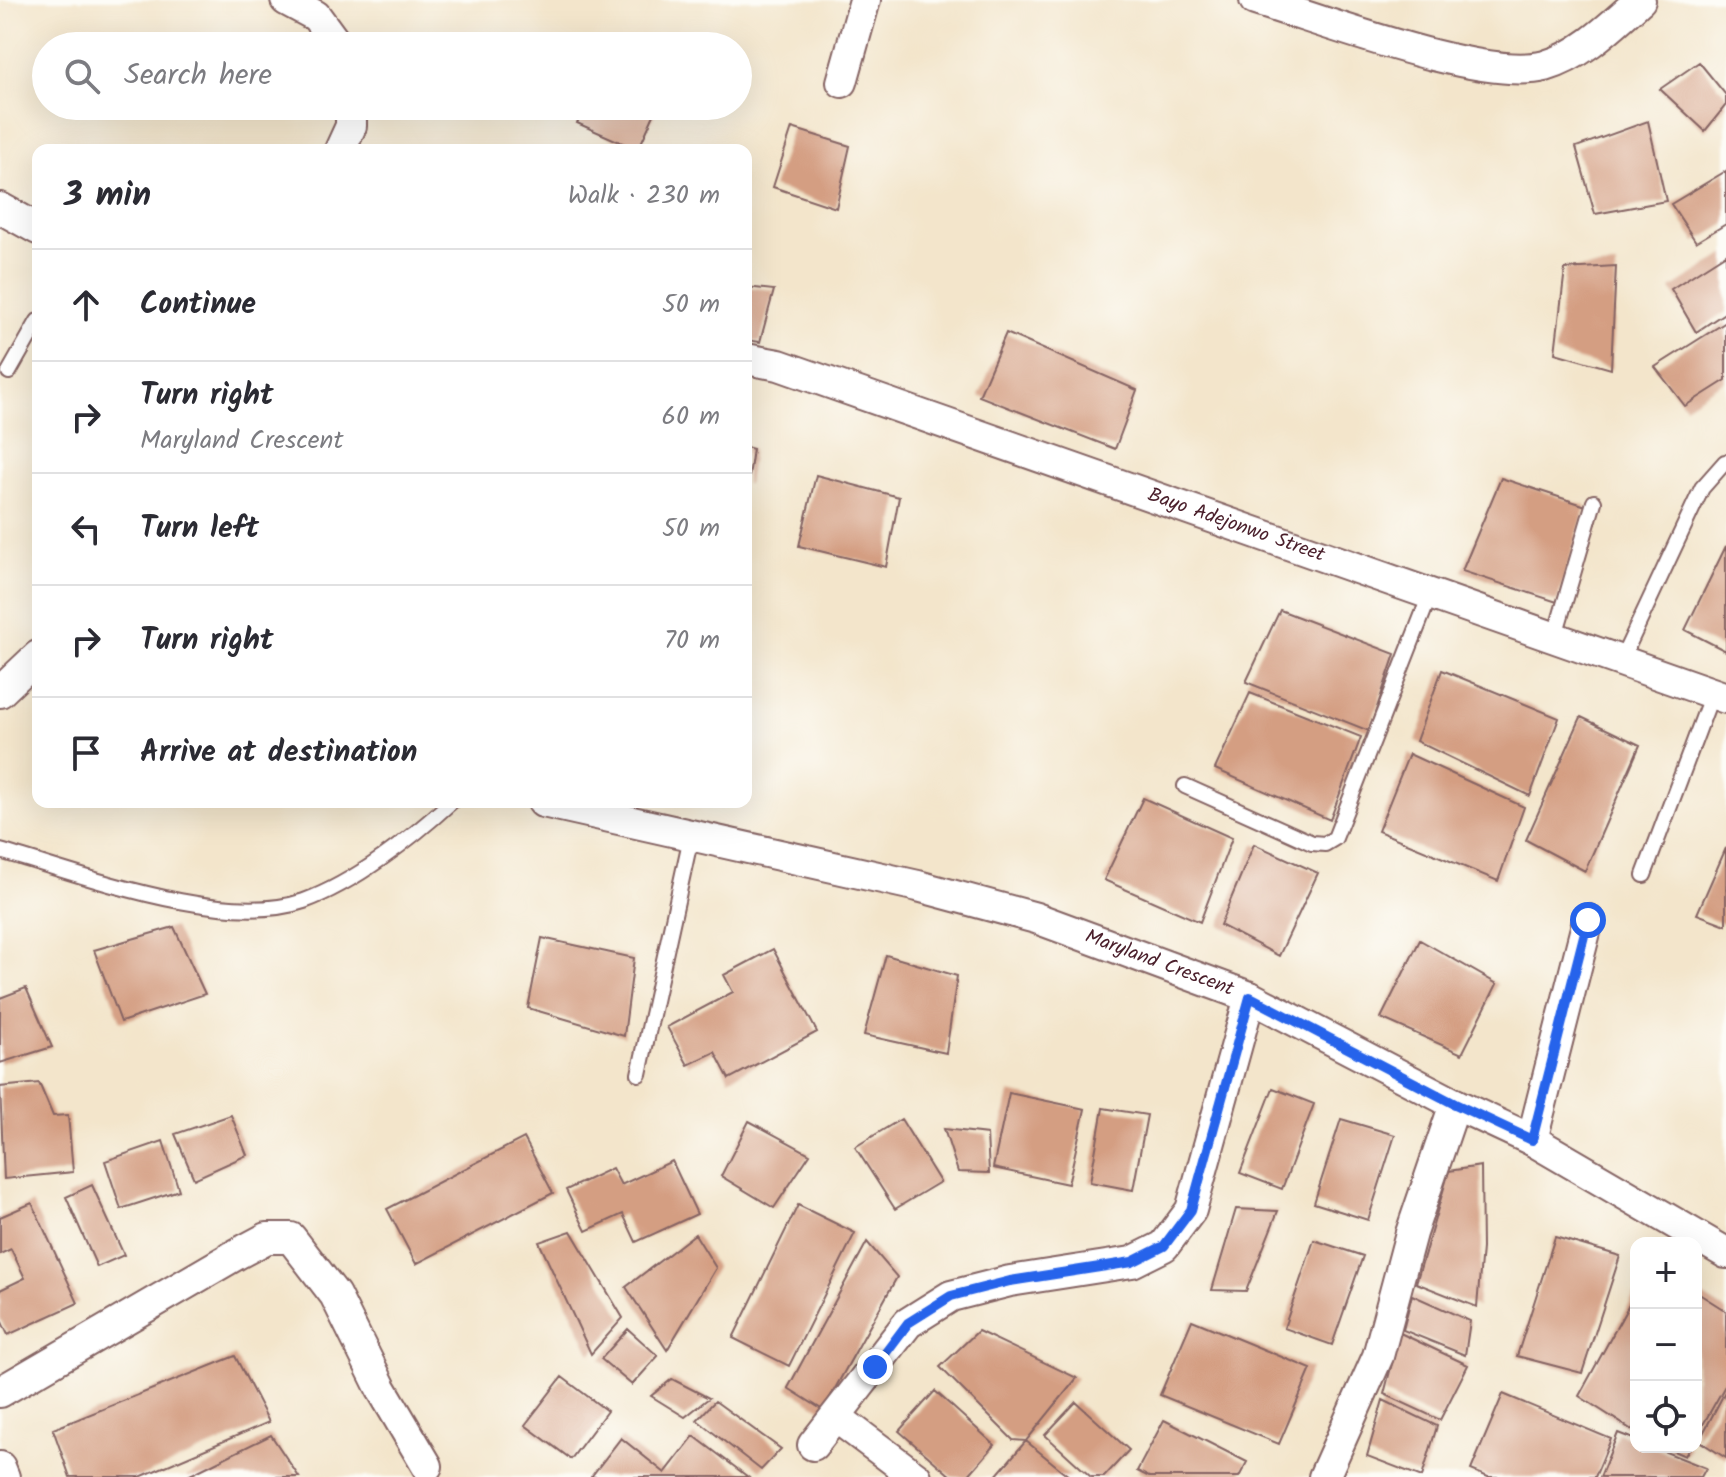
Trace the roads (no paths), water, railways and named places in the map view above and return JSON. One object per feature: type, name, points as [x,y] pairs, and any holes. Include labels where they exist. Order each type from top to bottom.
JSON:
[{"type":"street","points":[[286,0],[316,16],[328,32]]},
{"type":"street","points":[[842,82],[865,0]]},
{"type":"street","points":[[1255,0],[1465,63],[1512,68],[1546,66],[1597,38],[1640,0]]},
{"type":"street","points":[[343,144],[351,120]]},
{"type":"street","points":[[0,208],[32,226]]},
{"type":"street","name":"Bayo Adejonwo Street","points":[[752,360],[779,365],[1719,696]]},
{"type":"street","points":[[0,692],[32,662]]},
{"type":"street","name":"Maryland Crescent","points":[[568,808],[918,886],[1036,918],[1250,997],[1455,1104],[1532,1140],[1726,1253]]},
{"type":"street","points":[[1532,1140],[1588,920]]},
{"type":"street","points":[[813,1445],[908,1323],[951,1296],[1010,1281],[1132,1262],[1164,1246],[1191,1210],[1250,997]]},
{"type":"street","points":[[1324,1477],[1378,1356],[1411,1233],[1455,1104]]},
{"type":"street","points":[[0,1392],[247,1248],[267,1238],[291,1238],[335,1295],[381,1388],[427,1466]]},
{"type":"street","points":[[836,1417],[916,1477]]},
{"type":"street","points":[[0,1467],[4,1477]]},
{"type":"lane","points":[[9,372],[32,332]]},
{"type":"lane","points":[[1621,661],[1702,488],[1725,462]]},
{"type":"lane","points":[[1553,640],[1594,502]]},
{"type":"lane","points":[[1185,786],[1312,843],[1325,844],[1335,838],[1430,595]]},
{"type":"lane","points":[[1644,875],[1719,696]]},
{"type":"lane","points":[[0,851],[174,900],[213,906],[276,906],[302,901],[327,891],[401,843],[444,808]]},
{"type":"lane","points":[[639,1074],[691,837]]}]
